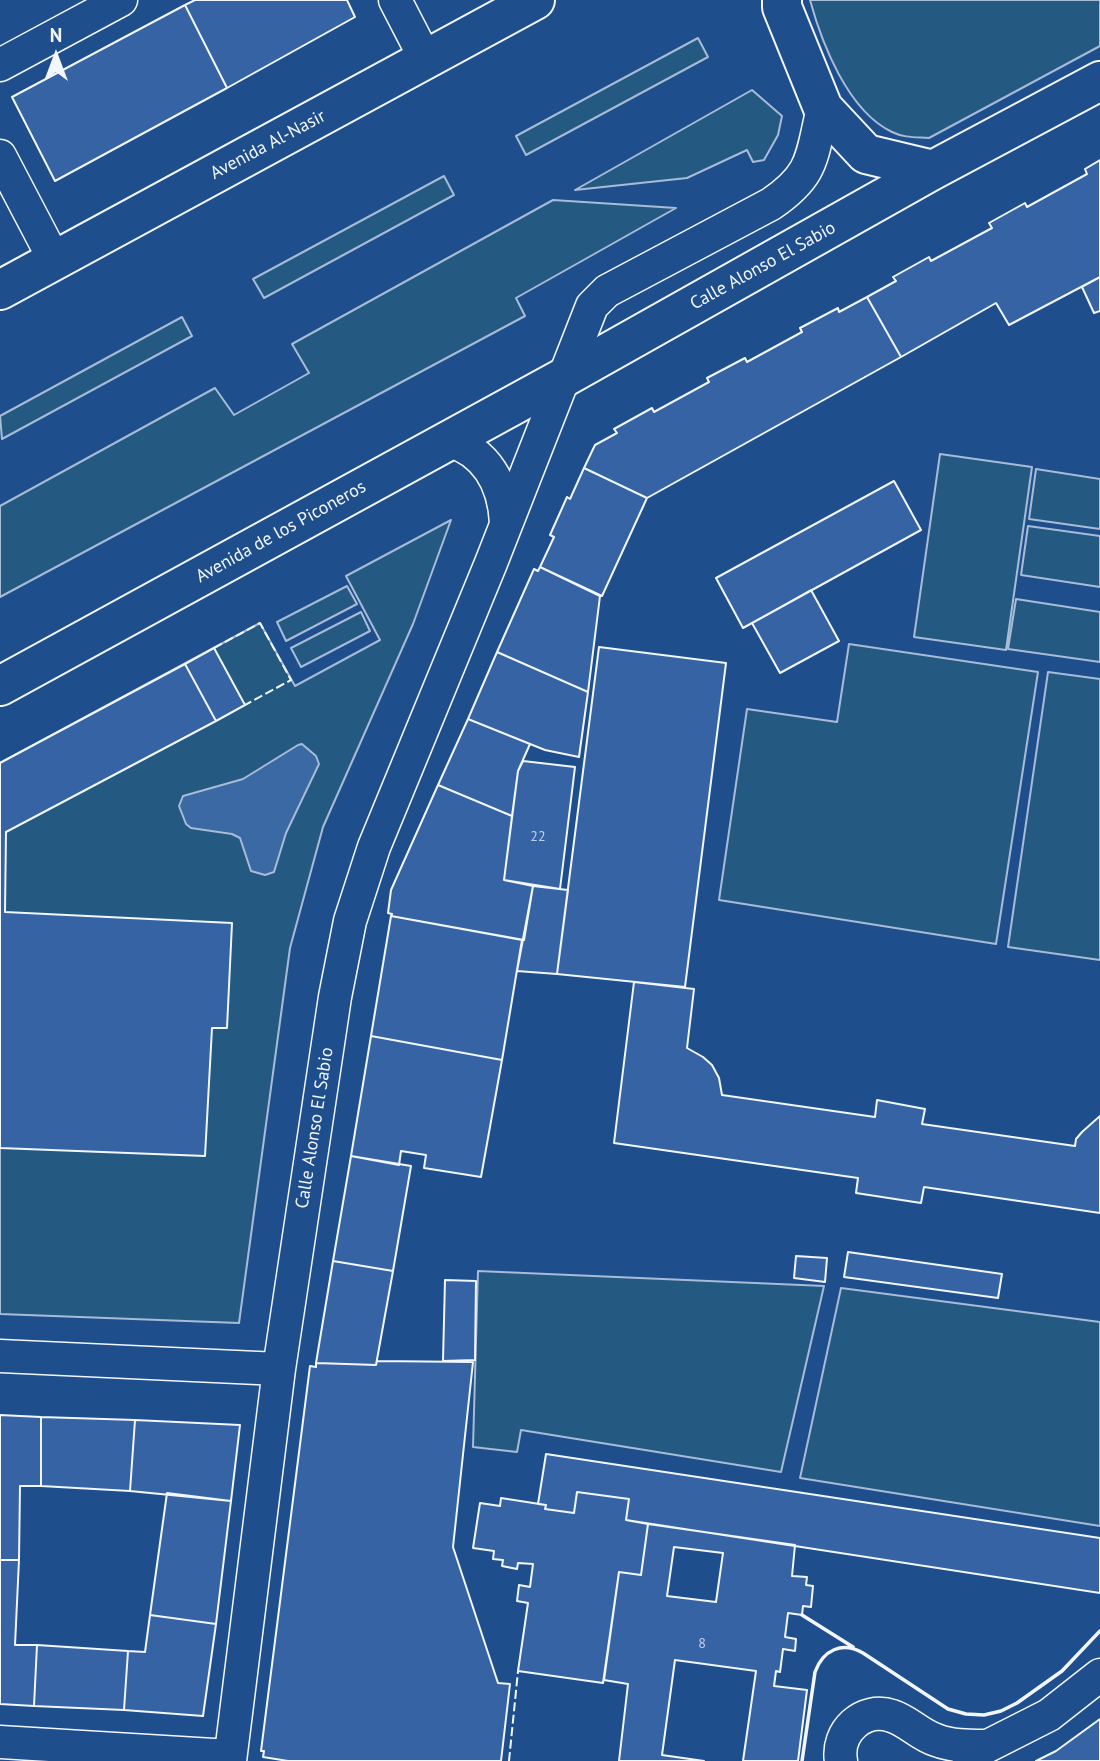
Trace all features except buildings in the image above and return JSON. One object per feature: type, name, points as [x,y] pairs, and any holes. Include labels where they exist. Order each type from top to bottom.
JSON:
[{"type":"main road","name":"Avenida Al-Nasir","points":[[0,290],[535,0]]},
{"type":"main road","points":[[782,0],[782,7],[822,108],[866,154],[933,170]]},
{"type":"main road","name":"Calle Alonso El Sabio","points":[[563,378],[933,170],[1100,81]]},
{"type":"main road","name":"Avenida de los Piconeros","points":[[0,686],[563,378]]},
{"type":"street","points":[[0,65],[121,0]]},
{"type":"street","points":[[395,0],[426,60]]},
{"type":"street","points":[[563,378],[589,313],[602,294],[771,204],[795,185],[808,168],[822,108]]},
{"type":"street","points":[[0,156],[55,261]]},
{"type":"street","name":"Calle Alonso El Sabio","points":[[230,1758],[279,1369],[335,997],[350,920],[374,847],[563,378]]},
{"type":"street","points":[[448,440],[475,453],[491,470],[503,495],[506,523]]},
{"type":"street","points":[[0,1356],[279,1369]]},
{"type":"street","points":[[841,1761],[839,1751],[844,1734],[860,1720],[878,1715],[891,1716],[936,1741],[957,1745],[972,1754],[1049,1715],[1100,1675]]},
{"type":"street","points":[[0,1742],[230,1758]]},
{"type":"shaded area","points":[[810,0],[1100,0],[1100,46],[929,138],[906,136],[892,132],[876,122],[850,93],[830,56]]},
{"type":"shaded area","points":[[698,38],[708,57],[526,155],[516,136]]},
{"type":"shaded area","points":[[752,90],[782,116],[778,135],[764,160],[753,162],[747,150],[687,178],[575,190]]},
{"type":"shaded area","points":[[444,176],[454,195],[264,298],[253,279]]},
{"type":"shaded area","points":[[553,200],[676,208],[516,298],[525,316],[0,597],[0,506],[215,388],[234,415],[309,373],[292,344]]},
{"type":"shaded area","points":[[182,317],[192,336],[2,439],[0,416]]},
{"type":"shaded area","points":[[940,454],[1032,467],[1006,650],[914,637]]},
{"type":"shaded area","points":[[1036,469],[1100,479],[1100,529],[1029,519]]},
{"type":"shaded area","points":[[451,520],[413,624],[323,827],[290,948],[239,1323],[0,1314],[0,763],[260,623],[295,686],[380,640],[346,576]]},
{"type":"shaded area","points":[[1028,526],[1100,536],[1100,587],[1021,575]]},
{"type":"shaded area","points":[[347,586],[357,604],[286,641],[277,622]]},
{"type":"shaded area","points":[[1016,599],[1100,612],[1100,662],[1008,649]]},
{"type":"shaded area","points":[[361,612],[370,631],[301,667],[291,648]]},
{"type":"shaded area","points":[[849,644],[1038,672],[996,944],[719,900],[747,709],[837,722]]},
{"type":"shaded area","points":[[1048,672],[1100,679],[1100,960],[1008,947]]},
{"type":"shaded area","points":[[302,744],[316,756],[319,764],[286,833],[274,872],[265,875],[251,871],[240,838],[232,834],[191,828],[186,824],[179,806],[183,796],[243,779]]},
{"type":"shaded area","points":[[478,1271],[824,1286],[781,1472],[521,1430],[517,1452],[473,1447]]},
{"type":"shaded area","points":[[841,1288],[1100,1322],[1100,1526],[800,1478]]},
{"type":"fence","points":[[214,648],[260,623],[291,680],[245,705]]},
{"type":"fence","points":[[509,1761],[518,1671]]},
{"type":"wall","points":[[802,1615],[853,1647]]},
{"type":"wall","points":[[802,1761],[815,1672],[823,1658],[834,1650],[855,1649],[948,1709],[984,1715],[1017,1703],[1062,1671],[1100,1631]]}]
